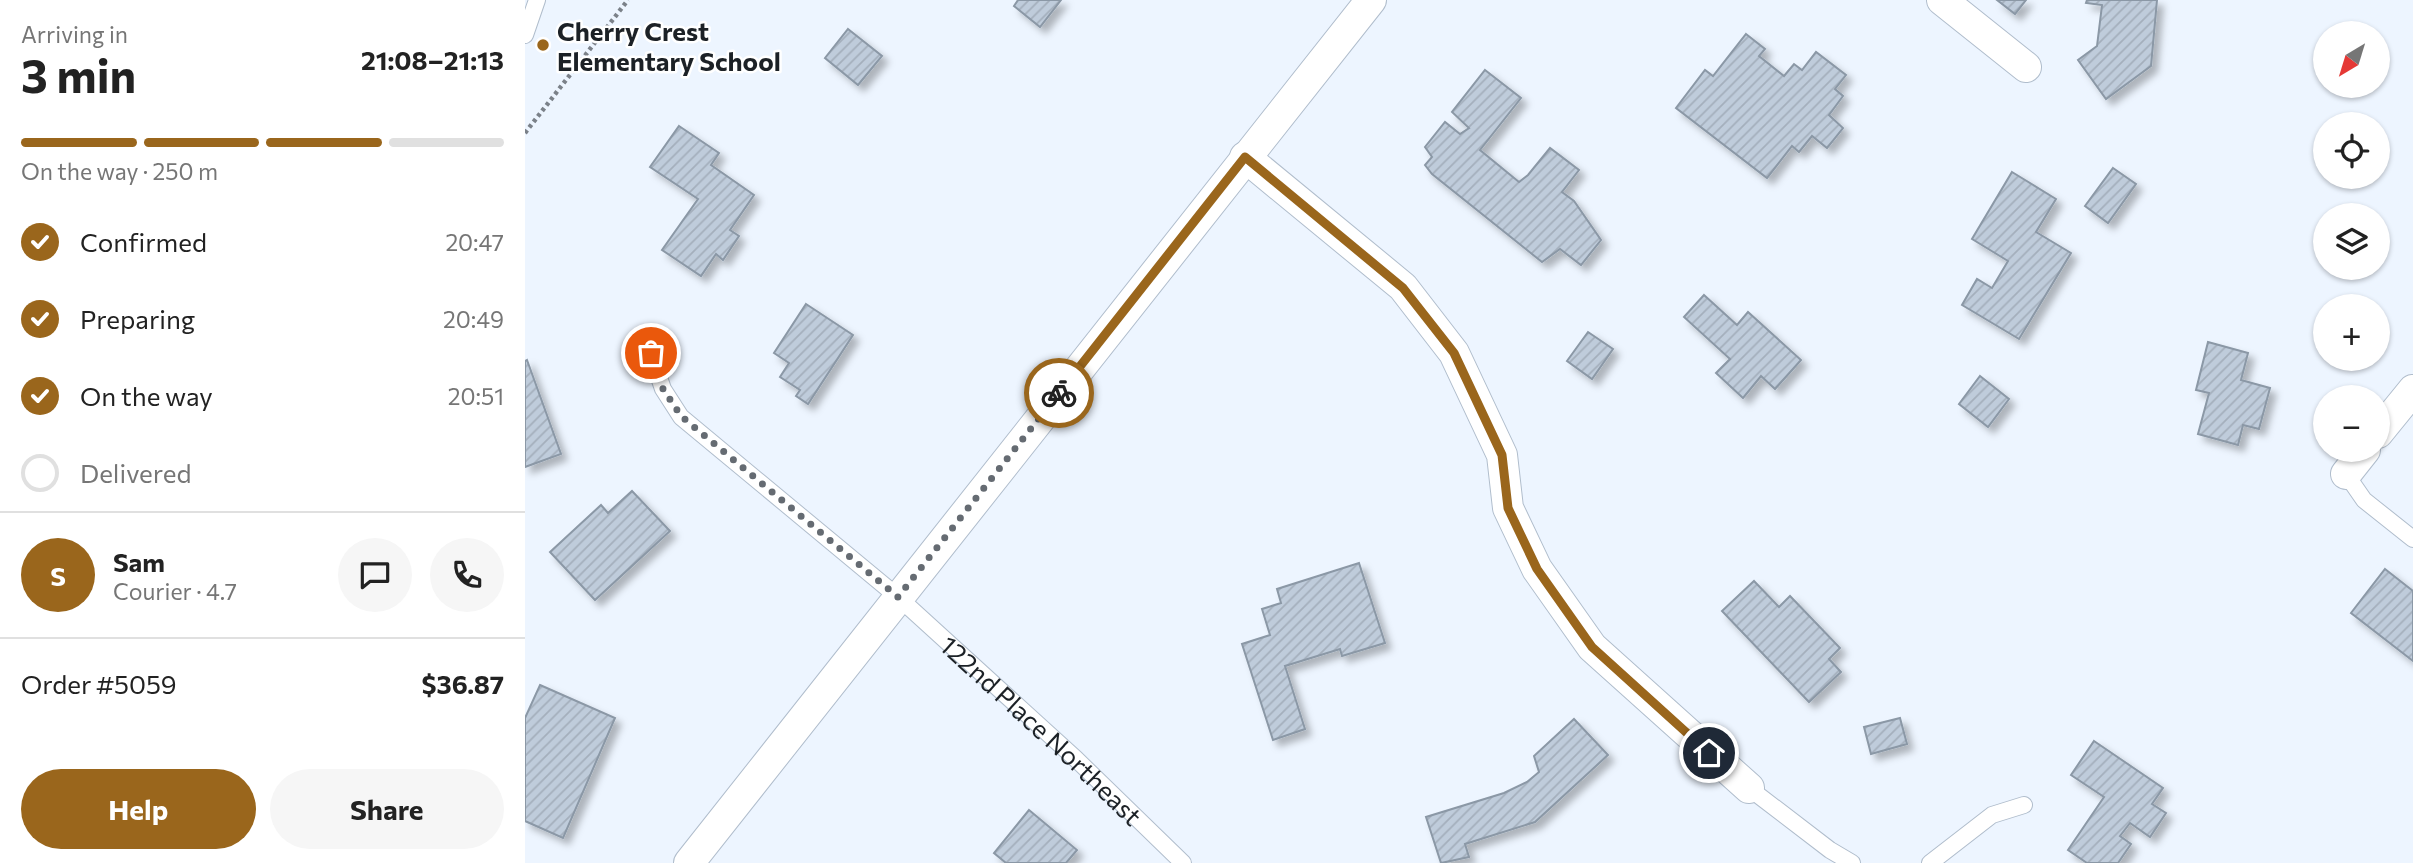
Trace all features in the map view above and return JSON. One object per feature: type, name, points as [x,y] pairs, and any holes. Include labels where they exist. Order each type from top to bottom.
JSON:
[{"type":"street","points":[[689,863],[1371,0]]},
{"type":"street","points":[[1942,0],[2026,66]]},
{"type":"street","points":[[1245,157],[1403,288],[1454,353],[1502,455],[1508,508],[1537,569],[1592,647],[1749,788]]},
{"type":"street","points":[[2390,418],[2413,390]]},
{"type":"street","points":[[2346,474],[2356,462]]},
{"type":"lane","points":[[525,35],[537,0]]},
{"type":"lane","name":"122nd Place Northeast","points":[[644,334],[663,389],[681,416],[898,597],[1076,759],[1182,863]]},
{"type":"lane","points":[[2346,474],[2364,500],[2413,539]]},
{"type":"lane","points":[[1749,788],[1829,850],[1852,863]]},
{"type":"lane","points":[[1930,863],[1992,816],[2024,805]]},
{"type":"path","points":[[525,133],[628,0]]},
{"type":"building","points":[[1018,0],[1061,0],[1040,27],[1014,6]]},
{"type":"building","points":[[1997,0],[2026,0],[2015,14]]},
{"type":"building","points":[[2087,0],[2157,0],[2151,66],[2106,99],[2078,60],[2097,46],[2102,5],[2086,3]]},
{"type":"building","points":[[848,29],[882,56],[858,85],[825,58]]},
{"type":"building","points":[[1746,34],[1765,49],[1759,56],[1784,76],[1794,64],[1802,70],[1816,52],[1846,75],[1835,89],[1843,96],[1829,115],[1843,128],[1827,148],[1812,136],[1799,152],[1792,146],[1767,178],[1676,108],[1705,70],[1713,76]]},
{"type":"building","points":[[1485,70],[1521,98],[1480,150],[1519,182],[1550,148],[1579,170],[1562,192],[1574,201],[1601,240],[1581,265],[1560,249],[1542,262],[1432,174],[1425,165],[1432,157],[1425,147],[1445,122],[1460,134],[1469,128],[1452,112]]},
{"type":"building","points":[[679,126],[719,153],[711,165],[754,195],[730,230],[739,236],[723,260],[716,254],[701,276],[662,250],[698,199],[650,167]]},
{"type":"building","points":[[2113,168],[2136,184],[2108,223],[2085,206]]},
{"type":"building","points":[[2012,172],[2056,199],[2036,232],[2071,253],[2019,339],[1962,305],[1977,279],[1992,288],[2008,261],[1972,239]]},
{"type":"building","points":[[1704,295],[1737,325],[1748,312],[1801,360],[1775,389],[1761,376],[1743,398],[1716,373],[1730,359],[1684,317]]},
{"type":"building","points":[[806,304],[853,335],[808,404],[796,396],[800,390],[780,377],[789,363],[774,353]]},
{"type":"building","points":[[1588,332],[1613,349],[1592,379],[1567,361]]},
{"type":"building","points":[[2208,342],[2248,353],[2241,380],[2270,388],[2259,429],[2243,425],[2238,445],[2198,434],[2209,393],[2196,390]]},
{"type":"building","points":[[527,360],[561,454],[525,467],[525,361]]},
{"type":"building","points":[[1980,376],[2009,399],[1988,427],[1959,404]]},
{"type":"building","points":[[632,491],[670,531],[595,600],[550,552],[601,505],[608,513]]},
{"type":"building","points":[[1359,563],[1385,643],[1342,656],[1340,649],[1285,666],[1305,729],[1273,740],[1242,644],[1270,635],[1262,609],[1281,603],[1277,589]]},
{"type":"building","points":[[2385,569],[2413,591],[2413,661],[2351,613]]},
{"type":"building","points":[[1754,581],[1779,607],[1790,596],[1840,648],[1829,659],[1841,672],[1809,702],[1722,611]]},
{"type":"building","points":[[540,685],[615,718],[563,838],[525,821],[525,718]]},
{"type":"building","points":[[1900,718],[1907,744],[1871,754],[1864,727]]},
{"type":"building","points":[[1574,719],[1608,755],[1535,822],[1465,844],[1469,857],[1441,863],[1426,817],[1504,793],[1527,782],[1539,772],[1534,756]]},
{"type":"building","points":[[2094,741],[2163,788],[2152,804],[2166,813],[2150,837],[2130,823],[2120,836],[2131,844],[2118,863],[2087,863],[2068,850],[2104,797],[2071,775]]},
{"type":"building","points":[[1029,810],[1077,850],[1066,863],[1006,863],[994,853]]},
{"type":"way so far","points":[[651,353],[663,389],[681,416],[754,480],[898,597],[1059,393]]},
{"type":"place","name":"Cherry Crest Elementary School","points":[[543,45]]},
{"type":"route","points":[[1059,393],[1245,157],[1403,288],[1454,353],[1502,455],[1508,508],[1529,557],[1592,647],[1709,753]]}]
